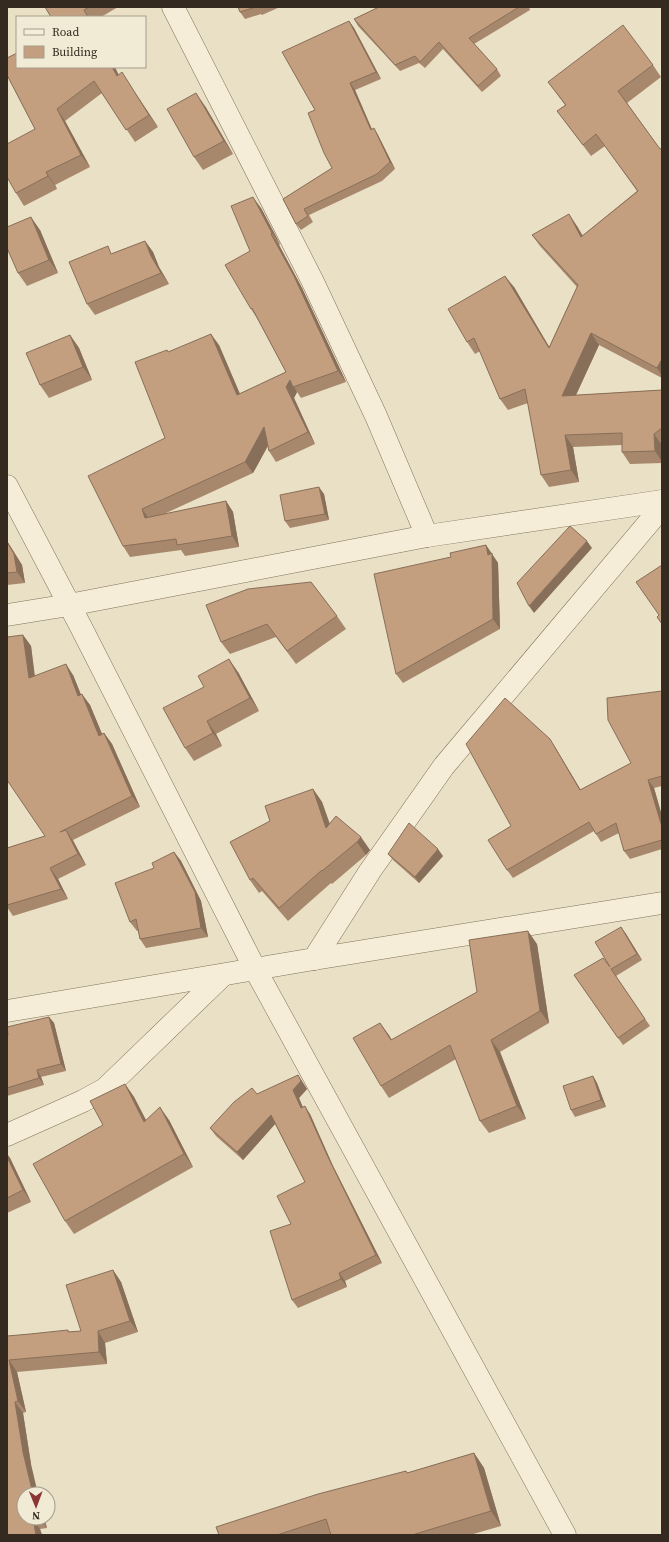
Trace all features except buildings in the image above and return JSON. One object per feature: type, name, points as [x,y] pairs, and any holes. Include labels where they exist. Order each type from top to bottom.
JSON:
[{"type":"street","points":[[173,7],[316,290],[376,416],[428,536]]},
{"type":"street","points":[[7,486],[70,605],[255,969],[565,1535]]},
{"type":"street","points":[[7,615],[70,605],[428,536],[662,502]]},
{"type":"street","points":[[314,959],[370,870],[444,766],[662,507]]},
{"type":"street","points":[[7,1011],[659,901]]},
{"type":"street","points":[[7,1135],[83,1102],[105,1089],[223,975]]}]
